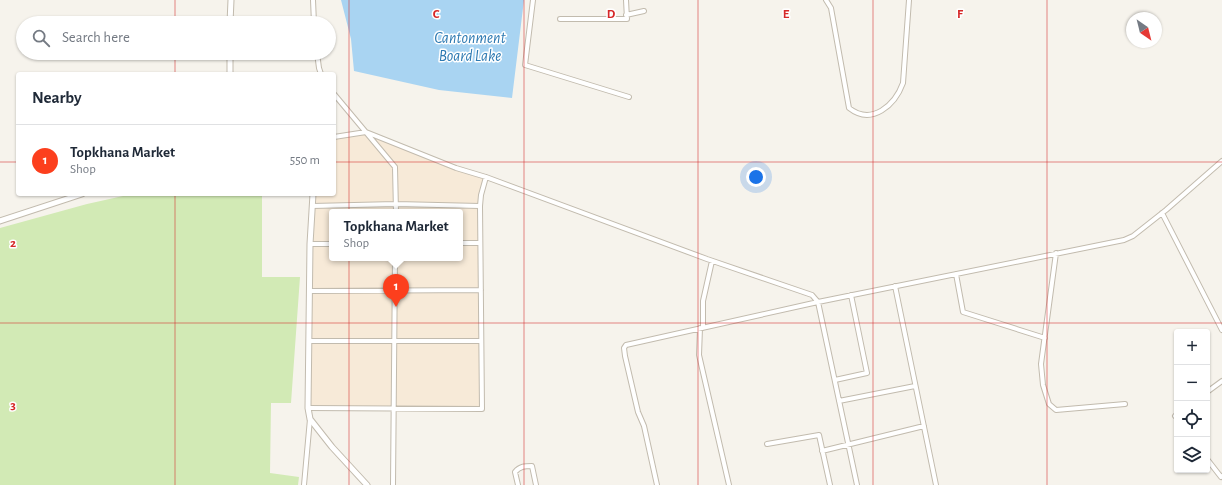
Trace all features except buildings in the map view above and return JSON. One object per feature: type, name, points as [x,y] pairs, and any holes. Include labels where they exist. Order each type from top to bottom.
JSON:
[{"type":"street","points":[[230,16],[231,0]]},
{"type":"street","points":[[313,0],[314,16]]},
{"type":"street","points":[[533,0],[525,65],[629,97]]},
{"type":"street","points":[[560,19],[627,19],[626,0]]},
{"type":"street","points":[[826,0],[830,8],[849,108],[855,113],[865,116],[876,114],[894,99],[900,91],[903,83],[909,0]]},
{"type":"street","points":[[626,15],[644,11]]},
{"type":"street","points":[[230,60],[230,72]]},
{"type":"street","points":[[318,60],[320,72]]},
{"type":"street","points":[[336,96],[395,167],[396,209]]},
{"type":"street","points":[[336,137],[366,132],[456,168],[486,177],[712,261],[812,295],[818,302],[857,485]]},
{"type":"street","points":[[657,485],[644,426],[638,412],[625,356],[624,348],[626,345],[850,295],[1124,240],[1133,236],[1162,213],[1222,161]]},
{"type":"street","points":[[308,408],[482,408],[480,206],[481,195],[486,177]]},
{"type":"street","points":[[0,221],[76,196]]},
{"type":"street","points":[[304,485],[310,419],[308,408],[310,244],[313,196]]},
{"type":"street","points":[[312,206],[396,204],[480,206]]},
{"type":"street","points":[[1162,213],[1222,330]]},
{"type":"street","points":[[463,243],[480,243]]},
{"type":"street","points":[[310,244],[329,244]]},
{"type":"street","points":[[1056,253],[1041,364],[1043,385],[1049,404],[1056,410],[1125,404]]},
{"type":"street","points":[[393,485],[395,261]]},
{"type":"street","points":[[712,261],[703,300],[699,355],[729,485]]},
{"type":"street","points":[[956,274],[963,312],[1045,338]]},
{"type":"street","points":[[895,286],[936,485]]},
{"type":"street","points":[[310,291],[481,290]]},
{"type":"street","points":[[835,380],[867,372],[850,295]]},
{"type":"street","points":[[309,341],[481,341]]},
{"type":"street","points":[[1210,390],[1222,381]]},
{"type":"street","points":[[839,401],[915,386]]},
{"type":"street","points":[[310,419],[332,447],[367,485]]},
{"type":"street","points":[[822,451],[924,426]]},
{"type":"street","points":[[767,444],[819,435],[830,485]]},
{"type":"street","points":[[1210,463],[1221,477],[1222,476]]},
{"type":"street","points":[[518,485],[515,472],[519,468],[532,466],[536,485]]},
{"type":"shaded area","points":[[366,132],[486,177],[480,206],[482,409],[308,408],[312,206],[314,196],[336,196],[336,137]]},
{"type":"green space","points":[[123,196],[262,196],[262,277],[300,277],[291,403],[271,403],[270,473],[299,477],[298,485],[0,485],[0,228],[87,204]]},
{"type":"water","name":"Cantonment Board Lake","points":[[341,0],[524,0],[512,98],[439,90],[354,71],[351,39]]},
{"type":"place","name":"Topkhana Market","points":[[396,307]]}]
